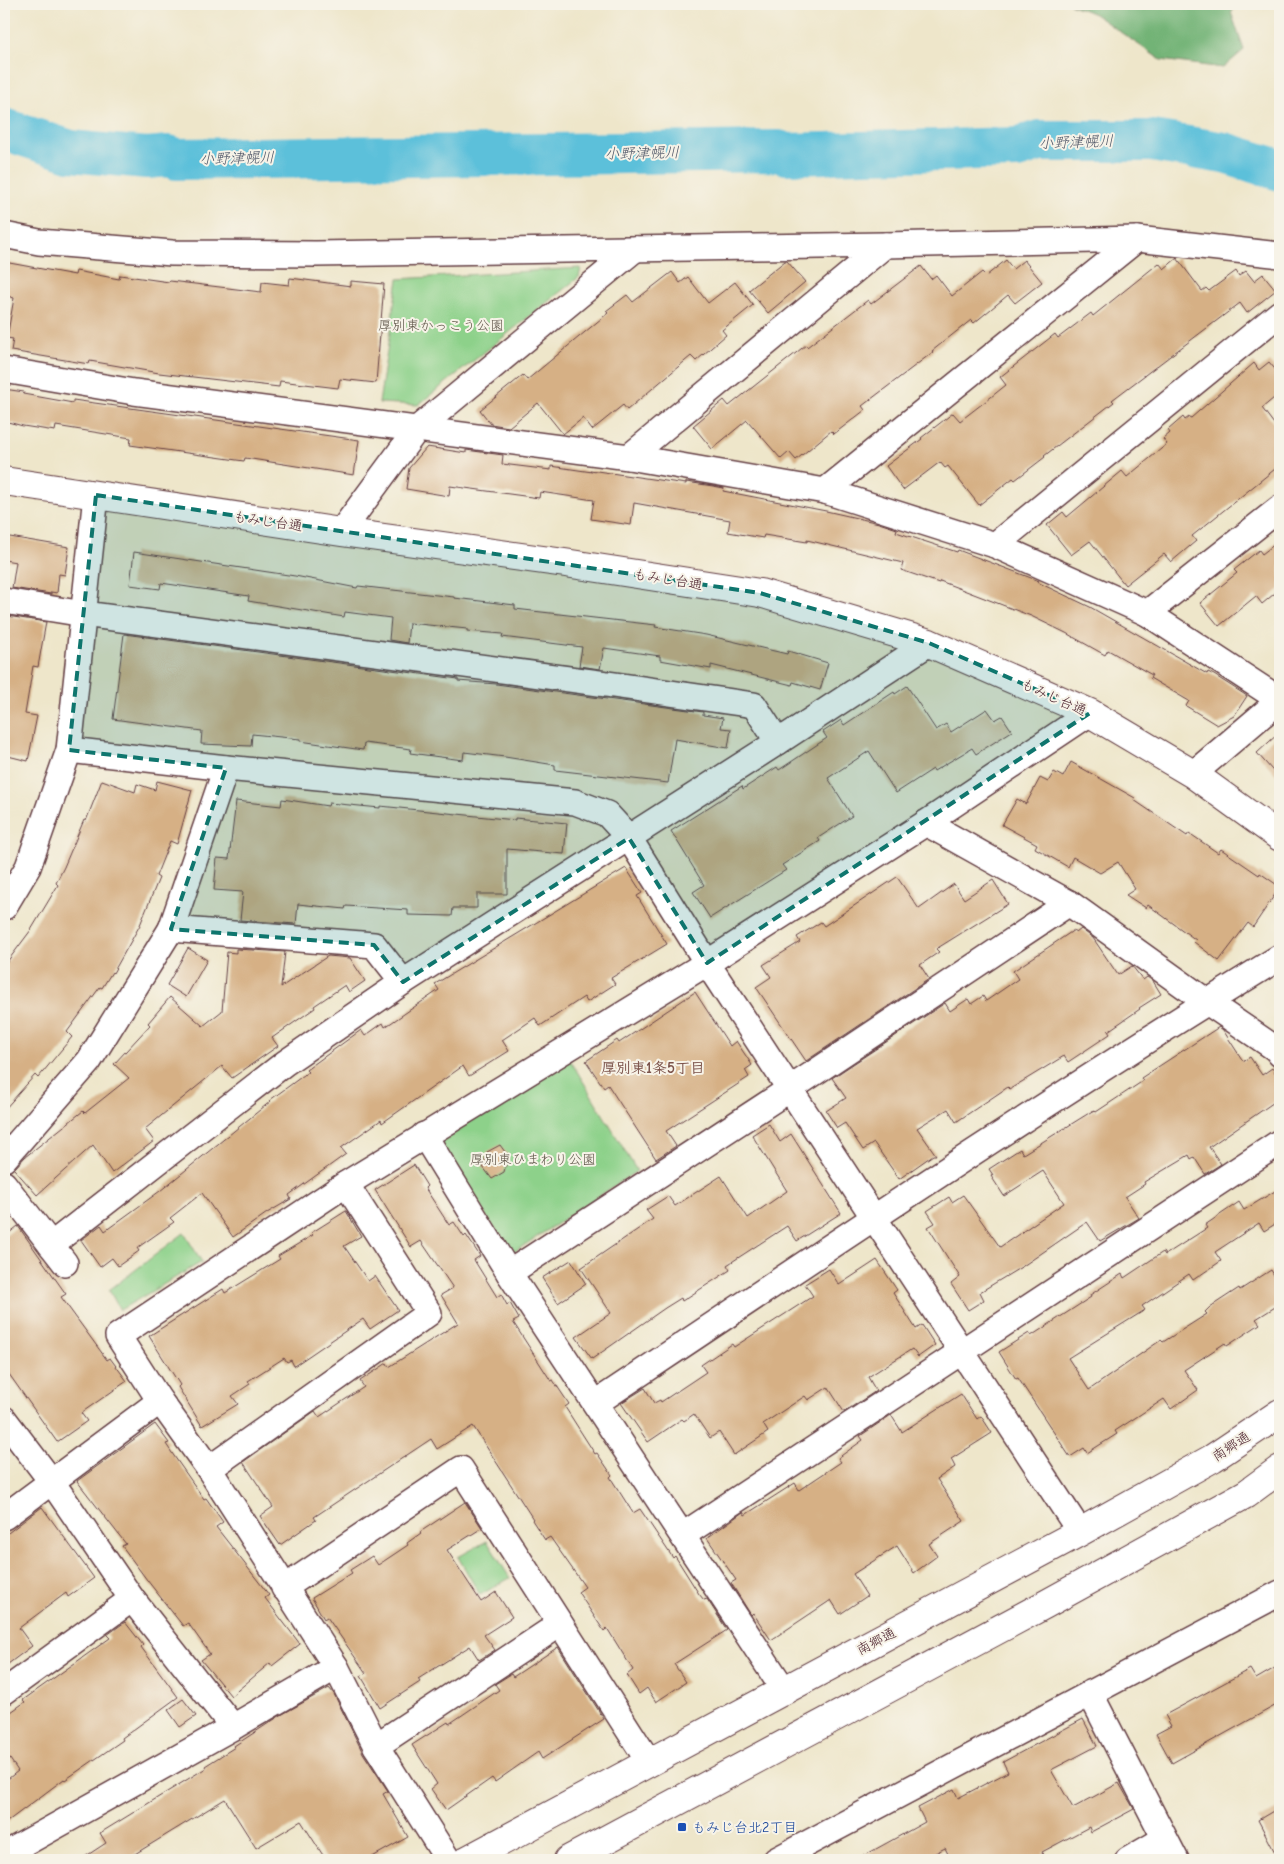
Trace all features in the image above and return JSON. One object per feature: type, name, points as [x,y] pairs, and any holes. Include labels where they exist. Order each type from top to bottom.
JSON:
[{"type":"street","points":[[4,234],[39,242],[172,253],[316,254],[1137,240],[1280,255]]},
{"type":"street","points":[[825,492],[1137,240]]},
{"type":"street","points":[[629,458],[885,245]]},
{"type":"street","points":[[341,532],[417,429],[635,249]]},
{"type":"street","points":[[995,545],[1280,313]]},
{"type":"street","points":[[4,370],[134,392],[629,458],[825,492],[995,545],[1147,613],[1280,700],[1193,774]]},
{"type":"street","name":"もみじ台通","points":[[4,481],[760,593],[930,643],[1090,713],[1193,774],[1280,837]]},
{"type":"street","points":[[4,907],[28,867],[68,750],[96,495]]},
{"type":"street","points":[[1147,613],[1280,508]]},
{"type":"street","points":[[4,601],[84,614],[604,683],[754,705],[778,742]]},
{"type":"street","points":[[4,1184],[58,1254],[285,1063],[403,982],[930,643]]},
{"type":"street","points":[[448,1860],[376,1746],[336,1667],[209,1469],[160,1401],[118,1336],[346,1184],[707,963],[926,823],[1090,713]]},
{"type":"street","points":[[68,750],[226,768],[575,802],[607,814],[629,838],[707,963],[1080,1532]]},
{"type":"street","points":[[4,1159],[90,1061],[171,929],[226,768]]},
{"type":"street","points":[[926,823],[1069,903],[1276,1049],[1280,1054]]},
{"type":"street","points":[[509,1273],[1069,903]]},
{"type":"street","points":[[171,929],[374,945],[403,982]]},
{"type":"street","points":[[596,1403],[874,1217],[1280,957]]},
{"type":"street","points":[[424,1135],[509,1273],[784,1690]]},
{"type":"street","points":[[683,1535],[1280,1142]]},
{"type":"street","points":[[209,1469],[429,1313],[346,1184]]},
{"type":"street","points":[[4,1517],[160,1401]]},
{"type":"street","name":"南郷通","points":[[467,1860],[1080,1532],[1213,1458],[1280,1413]]},
{"type":"street","points":[[4,1418],[52,1482],[132,1599],[233,1727]]},
{"type":"street","points":[[284,1588],[461,1469],[649,1762]]},
{"type":"street","points":[[568,1860],[1055,1599],[1246,1494],[1280,1469]]},
{"type":"street","points":[[776,1860],[1280,1593]]},
{"type":"street","points":[[4,1692],[132,1599]]},
{"type":"street","points":[[376,1746],[560,1624]]},
{"type":"street","points":[[4,1856],[336,1667]]},
{"type":"street","points":[[1090,1693],[1170,1850],[1128,1860]]},
{"type":"highlighted area","points":[[96,495],[760,593],[929,643],[1090,713],[707,963],[629,838],[403,982],[374,945],[171,929],[226,768],[69,750]]},
{"type":"green space","points":[[1070,4],[1240,4],[1231,12],[1244,50],[1223,68],[1161,60],[1094,14]]},
{"type":"green space","name":"厚別東かっこう公園","points":[[581,268],[579,277],[418,405],[379,403],[398,279]]},
{"type":"green space","name":"厚別東ひまわり公園","points":[[569,1058],[637,1171],[511,1254],[436,1141]]},
{"type":"green space","points":[[184,1233],[202,1262],[120,1310],[109,1290]]},
{"type":"green space","points":[[487,1541],[510,1578],[480,1595],[458,1557]]},
{"type":"building","points":[[1177,258],[1202,291],[1206,288],[1209,291],[1236,271],[1239,276],[1246,271],[1254,281],[1263,274],[1276,290],[1247,313],[1240,303],[1112,400],[1114,402],[1045,457],[1015,480],[1013,478],[979,505],[948,466],[945,468],[940,462],[903,490],[886,466],[953,413],[960,421],[991,397],[1006,385],[1000,377],[1055,334],[1058,338],[1091,313],[1093,316],[1159,263],[1164,269]]},
{"type":"building","points":[[1006,260],[1013,269],[1024,260],[1042,282],[1015,303],[1008,295],[974,323],[971,320],[933,352],[862,406],[865,410],[834,434],[831,431],[796,460],[789,452],[781,459],[747,420],[712,449],[693,426],[724,400],[729,406],[806,345],[807,347],[868,300],[871,304],[921,266],[931,279],[936,275],[952,296],[982,272],[986,276]]},
{"type":"building","points":[[785,261],[805,282],[768,313],[749,290]]},
{"type":"building","points":[[4,262],[75,275],[76,271],[119,279],[120,275],[261,292],[262,282],[289,285],[290,278],[351,286],[351,281],[384,284],[376,383],[340,379],[338,388],[280,381],[279,387],[159,373],[90,361],[89,364],[11,351],[13,339],[7,338],[14,298],[4,295]]},
{"type":"building","points":[[672,272],[680,283],[688,277],[708,303],[735,282],[753,305],[722,330],[726,335],[696,361],[691,356],[627,410],[623,405],[592,430],[583,418],[563,434],[538,403],[509,427],[491,424],[480,410],[523,375],[527,380],[627,295],[633,302]]},
{"type":"building","points":[[1269,362],[1280,375],[1280,393],[1262,408],[1280,432],[1280,465],[1192,536],[1196,541],[1171,562],[1164,554],[1125,585],[1090,541],[1071,555],[1047,525],[1063,512],[1067,517],[1122,471],[1127,477],[1167,444],[1163,439],[1170,433],[1168,430],[1183,417],[1185,420],[1189,417],[1191,418],[1254,363],[1259,370]]},
{"type":"building","points":[[4,389],[73,403],[73,400],[359,440],[354,475],[245,458],[244,461],[130,445],[131,438],[56,426],[55,431],[23,426],[4,421]]},
{"type":"building","points":[[427,447],[466,453],[466,450],[503,455],[502,464],[551,470],[551,466],[592,472],[590,470],[713,486],[724,488],[723,491],[879,523],[897,529],[896,532],[957,552],[958,550],[1039,581],[1037,582],[1090,607],[1207,674],[1208,672],[1214,675],[1247,696],[1234,716],[1217,725],[1186,706],[1189,701],[1150,678],[1152,675],[1108,650],[1105,655],[1031,616],[940,581],[939,583],[901,570],[903,563],[807,540],[807,542],[764,535],[763,538],[728,532],[730,520],[634,503],[631,525],[591,519],[594,500],[540,492],[539,498],[450,486],[449,496],[406,489],[409,468]]},
{"type":"building","points":[[4,536],[69,547],[65,575],[59,574],[57,593],[51,592],[51,594],[12,588],[16,562],[4,560]]},
{"type":"building","points":[[1280,540],[1280,589],[1262,604],[1256,596],[1219,626],[1200,603],[1237,573],[1234,570],[1259,550],[1262,554]]},
{"type":"building","points":[[134,552],[295,576],[357,588],[358,586],[454,597],[515,605],[515,609],[656,625],[655,627],[706,635],[787,654],[788,651],[828,663],[820,690],[793,682],[792,685],[711,665],[711,669],[660,660],[660,656],[604,648],[600,669],[579,666],[582,647],[502,637],[503,634],[467,631],[467,629],[409,623],[407,643],[389,640],[391,618],[345,612],[344,617],[248,601],[249,596],[161,583],[160,589],[130,585]]},
{"type":"building","points":[[4,617],[46,622],[38,667],[33,666],[25,714],[37,716],[28,761],[4,755]]},
{"type":"building","points":[[124,634],[458,679],[458,681],[496,684],[703,712],[703,715],[723,718],[721,728],[731,729],[728,748],[675,739],[668,783],[555,770],[555,765],[505,757],[464,752],[463,760],[410,753],[411,749],[364,743],[363,750],[300,741],[300,739],[252,734],[251,746],[201,744],[202,731],[113,719]]},
{"type":"building","points":[[907,686],[936,730],[946,724],[951,732],[987,709],[995,720],[1002,716],[1012,731],[976,754],[972,748],[934,771],[933,769],[896,793],[869,751],[828,778],[852,816],[818,838],[820,841],[782,865],[786,870],[710,918],[693,892],[704,885],[671,831],[742,786],[743,789],[777,767],[779,770],[827,738],[823,732],[841,720],[844,725],[894,692],[895,694]]},
{"type":"building","points":[[1280,732],[1280,779],[1257,753]]},
{"type":"building","points":[[1071,762],[1135,798],[1134,800],[1187,836],[1189,833],[1218,853],[1221,849],[1280,887],[1253,927],[1248,923],[1219,961],[1194,942],[1196,940],[1148,905],[1146,908],[1126,895],[1135,889],[1118,862],[1100,873],[1073,857],[1068,867],[1035,848],[1037,844],[1002,825],[1017,799],[1026,804],[1040,778],[1048,782],[1054,772],[1063,777]]},
{"type":"building","points":[[102,780],[135,792],[137,784],[155,790],[157,781],[192,790],[177,844],[170,841],[156,876],[159,878],[140,925],[113,973],[102,988],[100,987],[67,1032],[72,1037],[38,1078],[35,1075],[4,1110],[4,966],[31,930],[58,885],[56,883],[84,820],[86,821]]},
{"type":"building","points":[[282,799],[328,806],[329,803],[380,808],[380,806],[515,820],[515,818],[567,823],[564,854],[507,849],[507,894],[477,894],[477,908],[453,908],[452,916],[408,915],[408,910],[346,906],[345,909],[298,904],[296,924],[240,920],[243,892],[214,890],[217,858],[229,859],[236,801],[281,806]]},
{"type":"building","points":[[626,868],[642,893],[637,896],[667,944],[611,978],[615,984],[587,1002],[584,997],[540,1026],[535,1018],[502,1040],[509,1051],[469,1076],[463,1066],[382,1123],[381,1120],[341,1148],[346,1154],[289,1195],[291,1199],[233,1237],[202,1193],[170,1218],[174,1222],[137,1248],[139,1251],[118,1266],[112,1258],[100,1267],[81,1240],[101,1225],[105,1231],[160,1191],[270,1100],[308,1072],[306,1070],[361,1030],[365,1036],[383,1023],[385,1027],[439,990],[435,984]]},
{"type":"building","points":[[897,877],[919,909],[954,884],[964,899],[993,880],[1008,904],[936,949],[939,952],[920,965],[929,979],[806,1061],[756,987],[771,977],[763,965],[800,942],[797,937],[821,922],[824,926]]},
{"type":"building","points":[[1081,929],[1093,938],[1118,975],[1132,966],[1143,980],[1147,977],[1153,981],[1161,994],[1108,1031],[1110,1034],[1068,1062],[1064,1056],[1010,1089],[1008,1087],[956,1122],[948,1109],[917,1128],[936,1155],[933,1155],[899,1179],[874,1143],[863,1150],[845,1123],[837,1128],[826,1111],[846,1098],[832,1078],[945,1003],[950,1011],[968,999],[971,1004],[983,996],[986,1001],[1018,979],[1013,971],[1074,930],[1076,933]]},
{"type":"building","points":[[188,948],[207,960],[186,997],[167,985]]},
{"type":"building","points":[[236,949],[285,952],[281,987],[328,956],[350,958],[365,981],[349,992],[345,985],[314,1006],[315,1008],[272,1038],[278,1046],[232,1078],[222,1066],[145,1129],[154,1141],[112,1173],[93,1145],[37,1195],[14,1169],[25,1157],[83,1111],[85,1113],[129,1078],[114,1064],[150,1025],[148,1023],[170,997],[203,1026],[222,1011],[227,952],[236,953]]},
{"type":"building","points":[[695,992],[730,1046],[736,1041],[752,1065],[745,1070],[749,1077],[666,1131],[676,1146],[656,1159],[608,1085],[604,1088],[586,1061],[617,1040],[619,1043]]},
{"type":"building","points":[[1219,1027],[1223,1030],[1243,1061],[1250,1057],[1262,1075],[1272,1068],[1280,1080],[1280,1098],[1209,1147],[1221,1164],[1205,1174],[1194,1157],[1191,1159],[1189,1155],[1144,1182],[1145,1184],[1125,1197],[1139,1218],[1100,1241],[1087,1222],[1023,1266],[980,1292],[984,1300],[968,1310],[951,1284],[960,1277],[928,1227],[935,1223],[927,1211],[949,1197],[952,1202],[963,1195],[1000,1247],[1064,1203],[1043,1171],[1004,1196],[991,1176],[993,1175],[989,1169],[1020,1149],[1023,1154],[1094,1110],[1096,1112],[1143,1081],[1141,1078]]},
{"type":"building","points":[[769,1124],[780,1142],[791,1134],[841,1213],[797,1241],[787,1226],[727,1265],[730,1270],[682,1301],[681,1298],[665,1308],[592,1359],[576,1337],[611,1313],[581,1268],[653,1219],[646,1210],[668,1196],[675,1206],[721,1176],[748,1218],[787,1191],[752,1135]]},
{"type":"building","points":[[500,1145],[508,1156],[504,1172],[492,1179],[483,1167],[487,1152]]},
{"type":"building","points":[[414,1165],[427,1186],[425,1188],[449,1225],[454,1222],[464,1237],[466,1235],[480,1256],[474,1260],[497,1297],[501,1294],[507,1305],[510,1303],[519,1319],[513,1322],[551,1381],[553,1380],[569,1404],[565,1407],[595,1454],[597,1453],[612,1475],[610,1477],[633,1513],[640,1509],[673,1558],[675,1556],[699,1594],[704,1600],[707,1599],[727,1630],[674,1664],[686,1682],[656,1702],[647,1688],[639,1694],[627,1675],[633,1670],[607,1628],[604,1631],[578,1592],[585,1587],[550,1537],[545,1540],[473,1426],[437,1449],[431,1439],[314,1517],[316,1520],[280,1545],[260,1516],[273,1507],[243,1462],[315,1411],[319,1417],[364,1387],[360,1381],[387,1363],[389,1367],[458,1323],[441,1295],[453,1288],[421,1241],[411,1247],[375,1190]]},
{"type":"building","points":[[1280,1188],[1280,1221],[1264,1231],[1259,1223],[1215,1252],[1221,1261],[1193,1280],[1189,1274],[1142,1306],[1145,1310],[1068,1358],[1089,1390],[1161,1340],[1163,1342],[1207,1314],[1205,1312],[1210,1307],[1271,1270],[1280,1285],[1280,1304],[1256,1319],[1260,1324],[1227,1346],[1225,1343],[1184,1370],[1198,1390],[1171,1409],[1164,1399],[1115,1431],[1117,1434],[1087,1453],[1084,1448],[1070,1457],[999,1352],[1029,1333],[1031,1336],[1091,1297],[1090,1295],[1122,1274],[1124,1278],[1163,1252],[1165,1255],[1207,1228],[1205,1225],[1239,1202],[1244,1210]]},
{"type":"building","points":[[346,1211],[361,1236],[344,1246],[368,1281],[375,1276],[398,1310],[370,1329],[363,1319],[294,1366],[291,1360],[287,1362],[284,1358],[248,1381],[250,1384],[232,1396],[238,1404],[202,1426],[178,1387],[180,1385],[149,1336],[223,1289],[225,1293],[280,1259],[278,1256],[313,1235],[311,1233]]},
{"type":"building","points":[[18,1226],[66,1294],[61,1297],[107,1360],[110,1358],[127,1381],[81,1413],[87,1421],[57,1442],[4,1367],[4,1237]]},
{"type":"building","points":[[571,1260],[586,1284],[558,1303],[542,1278]]},
{"type":"building","points":[[877,1260],[897,1290],[893,1293],[916,1329],[922,1325],[935,1345],[918,1357],[912,1349],[868,1377],[876,1391],[844,1412],[828,1387],[808,1400],[805,1396],[763,1424],[768,1432],[734,1455],[719,1432],[710,1438],[694,1414],[684,1421],[682,1419],[648,1442],[621,1403],[645,1388],[654,1403],[660,1400],[661,1402],[706,1372],[701,1365],[732,1344],[734,1347],[813,1296],[805,1284],[829,1269],[839,1285]]},
{"type":"building","points":[[961,1394],[977,1419],[981,1416],[992,1433],[951,1459],[955,1467],[937,1479],[964,1521],[929,1544],[937,1556],[914,1573],[897,1546],[853,1574],[867,1596],[840,1614],[831,1600],[771,1640],[753,1613],[751,1615],[731,1583],[736,1580],[707,1538],[743,1512],[745,1515],[795,1483],[799,1490],[841,1462],[838,1458],[863,1440],[860,1436],[891,1415],[902,1432]]},
{"type":"building","points":[[155,1424],[169,1443],[166,1444],[174,1456],[204,1499],[206,1498],[223,1522],[216,1527],[269,1595],[265,1598],[300,1644],[272,1666],[270,1663],[231,1696],[201,1660],[210,1654],[188,1623],[183,1626],[147,1580],[122,1546],[126,1544],[77,1481]]},
{"type":"building","points":[[465,1502],[482,1528],[447,1550],[481,1602],[496,1592],[512,1617],[484,1635],[495,1650],[479,1660],[470,1646],[418,1679],[420,1682],[380,1708],[361,1676],[366,1673],[327,1617],[324,1619],[312,1598],[352,1573],[350,1570],[372,1556],[378,1565],[408,1545],[407,1543],[420,1532]]},
{"type":"building","points":[[42,1507],[94,1578],[68,1597],[66,1593],[19,1628],[32,1646],[4,1667],[4,1536]]},
{"type":"building","points":[[125,1622],[178,1697],[122,1738],[123,1740],[64,1779],[4,1824],[4,1782],[18,1771],[4,1750],[4,1717],[25,1702],[23,1700],[110,1638],[107,1635]]},
{"type":"building","points":[[558,1647],[604,1719],[542,1759],[538,1752],[495,1782],[492,1778],[446,1810],[431,1789],[437,1784],[412,1745],[448,1722],[449,1724],[499,1690],[495,1684],[511,1674],[513,1677]]},
{"type":"building","points":[[1280,1665],[1280,1703],[1172,1763],[1156,1734],[1171,1726],[1165,1715],[1250,1669],[1256,1679]]},
{"type":"building","points":[[329,1688],[334,1694],[363,1753],[388,1791],[383,1794],[408,1837],[367,1860],[326,1860],[301,1821],[256,1848],[225,1799],[125,1860],[80,1860],[106,1843],[100,1833],[206,1768],[205,1766],[281,1715]]},
{"type":"building","points":[[183,1699],[196,1716],[180,1727],[168,1710]]},
{"type":"building","points":[[1083,1719],[1097,1746],[1051,1770],[1073,1808],[1119,1783],[1134,1809],[1091,1832],[1089,1827],[1042,1852],[1043,1854],[1031,1860],[951,1860],[945,1848],[922,1860],[856,1860],[925,1822],[918,1808],[954,1789],[958,1798],[1008,1772],[1003,1762]]},
{"type":"building","points":[[1280,1807],[1280,1860],[1279,1860],[1258,1820]]},
{"type":"waterway","name":"小野津幌川","points":[[4,129],[70,151],[147,158],[169,156],[176,159],[778,151],[787,154],[1017,148],[1039,141],[1152,141],[1224,153],[1280,170]]},
{"type":"place","name":"もみじ台北2丁目","points":[[682,1827]]},
{"type":"district","name":"厚別東1条5丁目","points":[[653,1068]]}]
